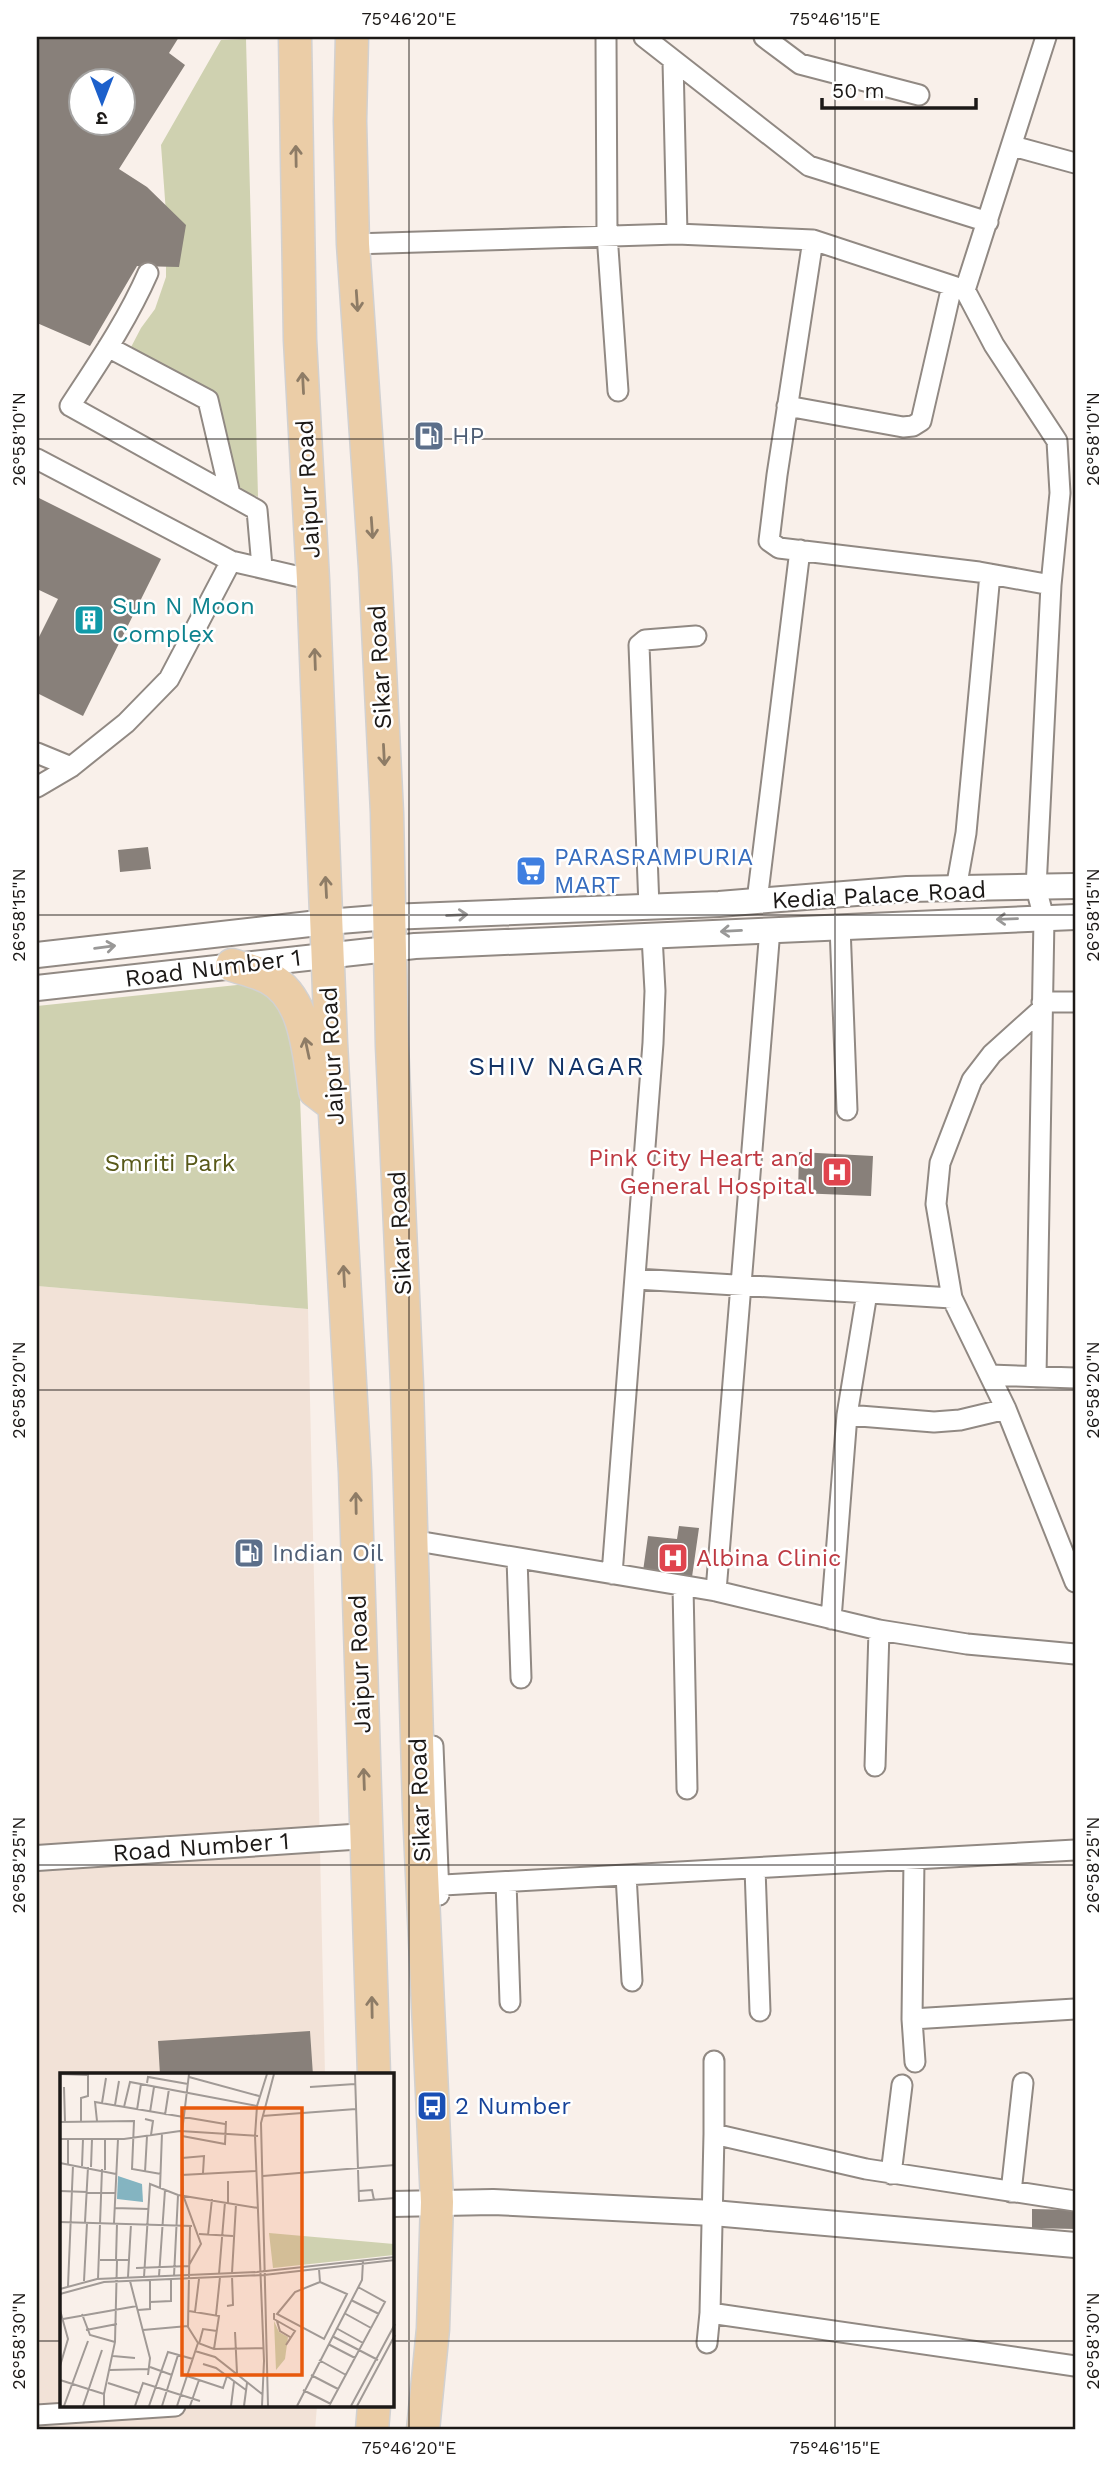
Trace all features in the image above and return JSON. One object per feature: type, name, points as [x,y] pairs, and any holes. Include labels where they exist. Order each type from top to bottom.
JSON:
[{"type":"main road","name":"Jaipur Road","points":[[295,37],[300,341],[313,580],[334,1105],[355,1472],[373,2073]]},
{"type":"main road","name":"Sikar Road","points":[[352,37],[350,121],[353,244],[375,567],[389,917],[396,949],[392,1046],[407,1385],[418,1541],[444,2202],[423,2430]]},
{"type":"main road","points":[[232,965],[270,978],[289,994],[299,1014],[315,1091],[334,1105]]},
{"type":"main road","points":[[372,2430],[374,2408]]},
{"type":"street","points":[[606,37],[607,234],[618,391]]},
{"type":"street","points":[[644,37],[809,166],[988,222]]},
{"type":"street","points":[[764,37],[800,64],[919,95]]},
{"type":"street","points":[[788,406],[903,427],[913,426],[920,421],[959,288],[988,222],[1046,37]]},
{"type":"street","points":[[673,61],[677,234]]},
{"type":"street","points":[[1013,146],[1075,163]]},
{"type":"street","points":[[353,244],[607,234],[813,240],[959,288],[1067,454],[1051,585],[1036,888],[1044,918],[1037,1377]]},
{"type":"street","points":[[813,240],[769,541],[779,548],[990,574],[1051,585]]},
{"type":"street","points":[[148,273],[138,296],[70,406],[257,510],[262,567]]},
{"type":"street","points":[[108,347],[208,400],[230,495]]},
{"type":"street","points":[[37,458],[231,561],[313,580]]},
{"type":"street","points":[[757,901],[800,550]]},
{"type":"street","points":[[37,787],[71,767],[126,723],[169,679],[231,561]]},
{"type":"street","points":[[956,890],[970,797],[990,574]]},
{"type":"street","points":[[649,907],[639,645],[645,640],[696,636]]},
{"type":"street","points":[[37,753],[71,767]]},
{"type":"street","name":"Kedia Palace Road","points":[[389,917],[649,907],[907,890],[1075,886]]},
{"type":"street","name":"Road Number 1","points":[[37,955],[389,917]]},
{"type":"street","name":"Kedia Palace Road","points":[[396,949],[498,941],[1075,917]]},
{"type":"street","points":[[840,926],[847,1110]]},
{"type":"street","points":[[716,1591],[770,929]]},
{"type":"street","points":[[612,1574],[653,1044],[655,992],[652,936]]},
{"type":"street","name":"Road Number 1","points":[[37,988],[396,949]]},
{"type":"street","points":[[1075,1002],[1042,1005],[992,1054],[972,1080],[940,1163],[936,1204],[952,1298],[1006,1409],[1075,1582]]},
{"type":"street","points":[[636,1279],[952,1298]]},
{"type":"street","points":[[831,1619],[847,1415],[867,1293]]},
{"type":"street","points":[[990,1375],[1075,1378]]},
{"type":"street","points":[[847,1415],[934,1422],[960,1420],[1006,1409]]},
{"type":"street","points":[[418,1541],[716,1591],[880,1630],[967,1644],[1075,1654]]},
{"type":"street","points":[[517,1558],[521,1678]]},
{"type":"street","points":[[683,1586],[687,1789]]},
{"type":"street","points":[[874,1766],[880,1630]]},
{"type":"street","name":"Road Number 1","points":[[37,1858],[366,1836]]},
{"type":"street","points":[[430,1886],[1075,1850]]},
{"type":"street","points":[[914,1859],[912,2019],[915,2062]]},
{"type":"street","points":[[755,1868],[760,2011]]},
{"type":"street","points":[[626,1875],[632,1981]]},
{"type":"street","points":[[506,1882],[510,2002]]},
{"type":"street","points":[[912,2019],[1075,2009]]},
{"type":"street","points":[[707,2343],[715,2134],[714,2061]]},
{"type":"street","points":[[1011,2193],[1023,2083]]},
{"type":"street","points":[[891,2174],[902,2085]]},
{"type":"street","points":[[715,2134],[891,2174],[1075,2202]]},
{"type":"street","points":[[435,2430],[444,2202]]},
{"type":"street","points":[[394,2204],[444,2202],[713,2213],[1075,2245]]},
{"type":"street","points":[[710,2313],[1075,2366]]},
{"type":"street","points":[[37,2415],[144,2408]]},
{"type":"shaded area","points":[[37,1286],[308,1309],[325,2073],[60,2073],[60,2408],[317,2408],[315,2430],[37,2430]]},
{"type":"green space","points":[[246,39],[258,497],[241,490],[213,394],[129,351],[155,309],[166,277],[166,213],[161,145],[221,40]]},
{"type":"green space","name":"Smriti Park","points":[[266,982],[298,1044],[308,1309],[37,1286],[37,1006]]},
{"type":"building","points":[[37,37],[179,37],[169,53],[185,65],[119,169],[147,187],[186,225],[179,267],[137,266],[90,346],[37,323]]},
{"type":"building","name":"Sun N Moon Complex","points":[[37,497],[161,559],[83,716],[37,693],[37,641],[58,599],[37,589]]},
{"type":"building","points":[[148,847],[151,869],[120,872],[118,850]]},
{"type":"building","points":[[799,1152],[873,1156],[871,1196],[798,1193]]},
{"type":"building","points":[[679,1526],[699,1528],[692,1577],[643,1571],[648,1536],[677,1539]]},
{"type":"building","points":[[310,2031],[313,2073],[160,2073],[158,2041]]},
{"type":"building","points":[[1032,2209],[1075,2210],[1075,2229],[1032,2228]]},
{"type":"place","name":"HP","points":[[429,436]]},
{"type":"place","name":"Sun N Moon Complex","points":[[89,620]]},
{"type":"place","name":"PARASRAMPURIA MART","points":[[531,871]]},
{"type":"place","name":"Pink City Heart and General Hospital","points":[[837,1172]]},
{"type":"place","name":"Indian Oil","points":[[249,1553]]},
{"type":"place","name":"Albina Clinic","points":[[673,1558]]},
{"type":"place","name":"2 Number","points":[[432,2106]]},
{"type":"district","name":"SHIV NAGAR","points":[[557,1066]]}]
